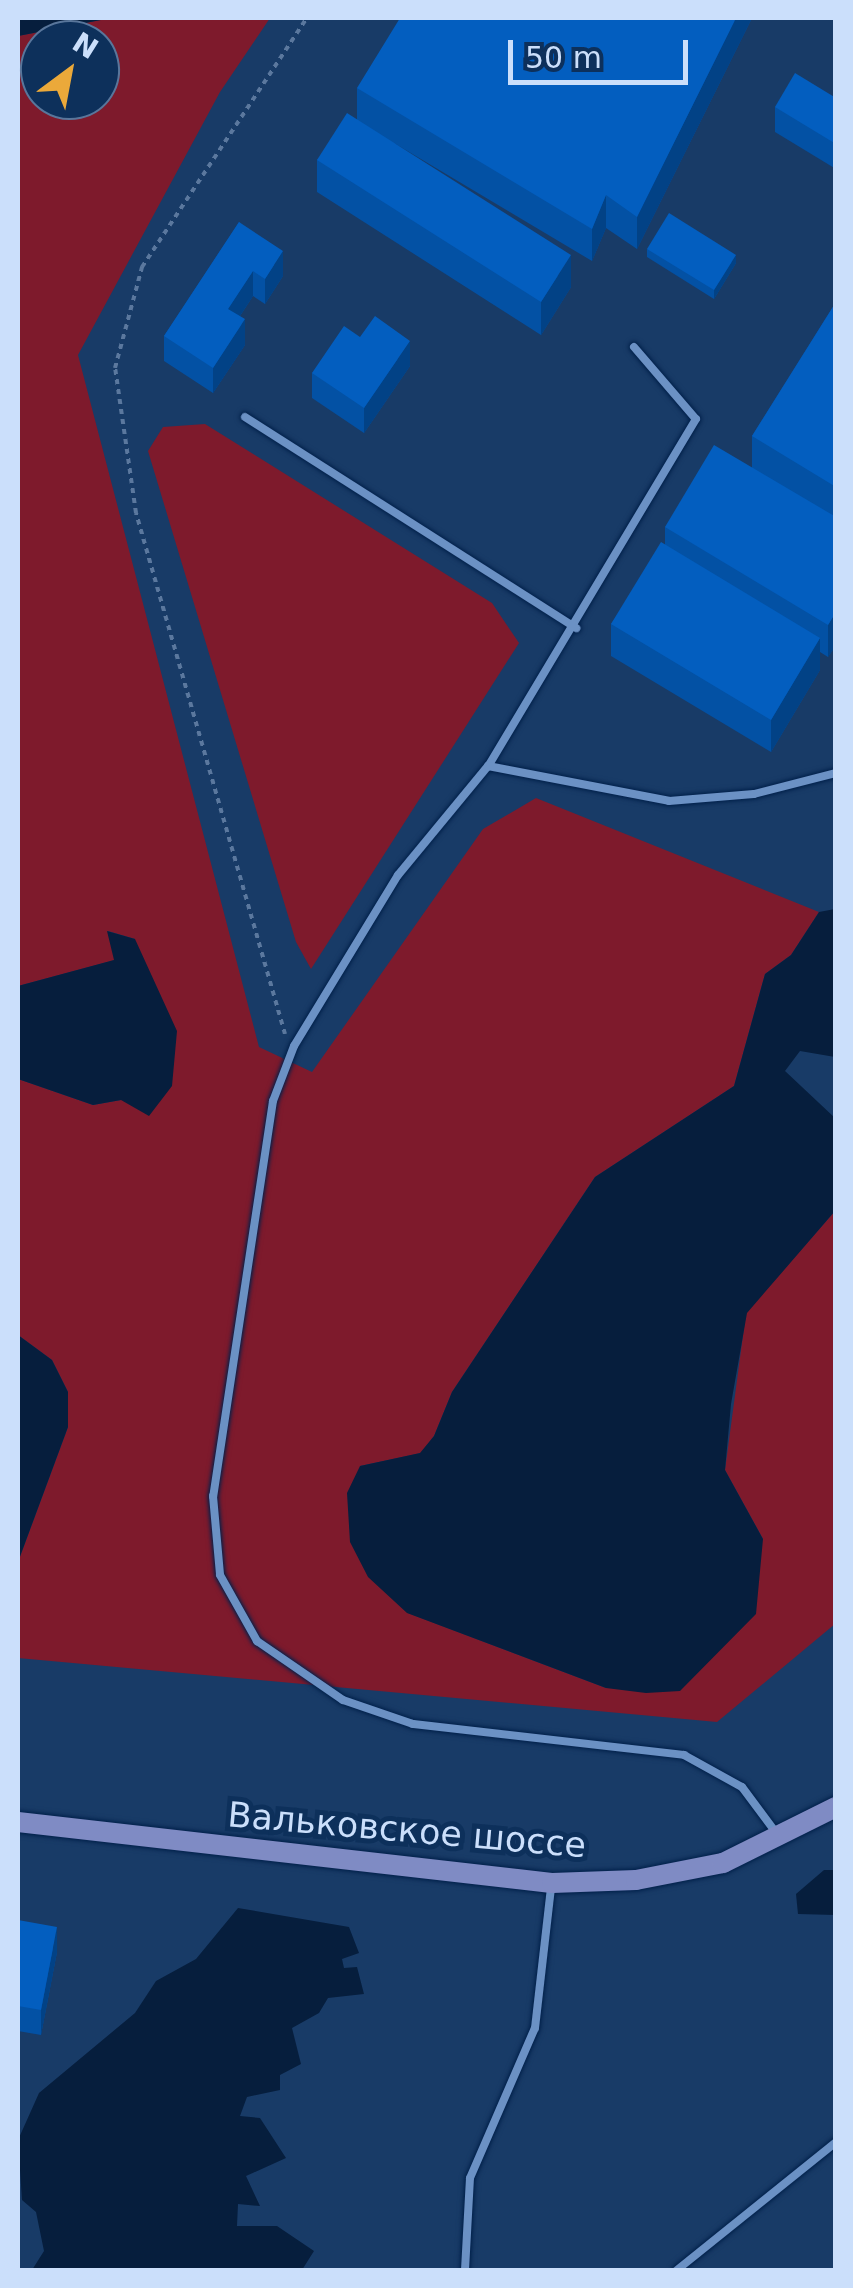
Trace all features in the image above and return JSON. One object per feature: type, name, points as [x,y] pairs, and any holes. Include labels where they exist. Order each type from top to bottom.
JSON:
[{"type":"main road","name":"Вальковское шоссе","points":[[18,1822],[552,1882],[636,1880],[723,1863],[836,1807]]},
{"type":"lane","points":[[634,347],[696,419],[576,628],[488,766],[398,875],[294,1046],[272,1101],[212,1496],[220,1575],[257,1641],[343,1700],[413,1724],[684,1755],[742,1787],[780,1838]]},
{"type":"lane","points":[[245,418],[576,628]]},
{"type":"lane","points":[[488,766],[670,801],[754,794],[836,773]]},
{"type":"lane","points":[[465,2270],[470,2178],[535,2028],[552,1882]]},
{"type":"lane","points":[[676,2270],[836,2142]]},
{"type":"path","points":[[294,1046],[278,1024],[136,513],[115,368],[142,266],[306,18]]},
{"type":"shaded area","points":[[270,18],[220,92],[78,355],[259,1047],[312,1072],[483,829],[536,798],[819,912],[791,955],[765,974],[734,1086],[595,1177],[452,1392],[434,1436],[421,1453],[360,1466],[408,1613],[606,1688],[763,1539],[725,1470],[746,1313],[835,1211],[835,1624],[717,1722],[18,1658],[18,1562],[68,1427],[68,1392],[52,1360],[18,1335],[18,1079],[93,1105],[121,1100],[135,939],[108,931],[115,960],[18,986],[18,36],[20,120],[120,120],[120,20],[101,20]]},
{"type":"shaded area","points":[[205,424],[492,603],[519,643],[311,969],[296,942],[148,451],[163,427]]},
{"type":"water","points":[[18,18],[111,18],[20,20],[18,36]]},
{"type":"water","points":[[835,909],[835,1057],[800,1051],[785,1071],[835,1118],[835,1211],[747,1313],[731,1404],[725,1470],[763,1539],[756,1614],[680,1691],[646,1693],[606,1688],[407,1613],[368,1577],[350,1542],[347,1493],[360,1466],[420,1453],[434,1436],[452,1392],[595,1177],[734,1086],[765,974],[791,955],[819,912]]},
{"type":"water","points":[[107,931],[135,939],[177,1031],[172,1086],[149,1116],[121,1100],[93,1105],[18,1079],[18,986],[114,960]]},
{"type":"water","points":[[18,1335],[52,1360],[68,1392],[68,1427],[18,1562]]},
{"type":"water","points":[[824,1870],[835,1870],[835,1915],[798,1914],[796,1894]]},
{"type":"water","points":[[238,1908],[349,1927],[359,1953],[342,1959],[344,1968],[357,1967],[364,1994],[328,1998],[319,2013],[292,2028],[301,2064],[280,2075],[280,2090],[247,2097],[240,2116],[260,2118],[286,2158],[246,2176],[260,2206],[238,2204],[237,2226],[277,2226],[314,2251],[302,2270],[32,2270],[44,2251],[36,2212],[22,2200],[18,2140],[39,2093],[135,2013],[156,1981],[196,1959]]},
{"type":"building","points":[[400,18],[736,18],[637,217],[606,195],[592,229],[357,88]]},
{"type":"building","points":[[795,73],[836,98],[836,144],[775,107]]},
{"type":"building","points":[[347,113],[571,255],[541,302],[317,160]]},
{"type":"building","points":[[669,213],[736,255],[714,290],[647,249]]},
{"type":"building","points":[[239,222],[283,251],[265,279],[253,271],[228,309],[245,319],[213,368],[164,336]]},
{"type":"building","points":[[836,302],[836,487],[752,436]]},
{"type":"building","points":[[375,316],[410,341],[364,408],[312,373],[344,326],[360,337]]},
{"type":"building","points":[[714,445],[836,517],[836,612],[828,625],[665,527]]},
{"type":"building","points":[[661,542],[820,638],[771,720],[611,624]]},
{"type":"building","points":[[18,1920],[57,1927],[41,2010],[18,2006]]}]
